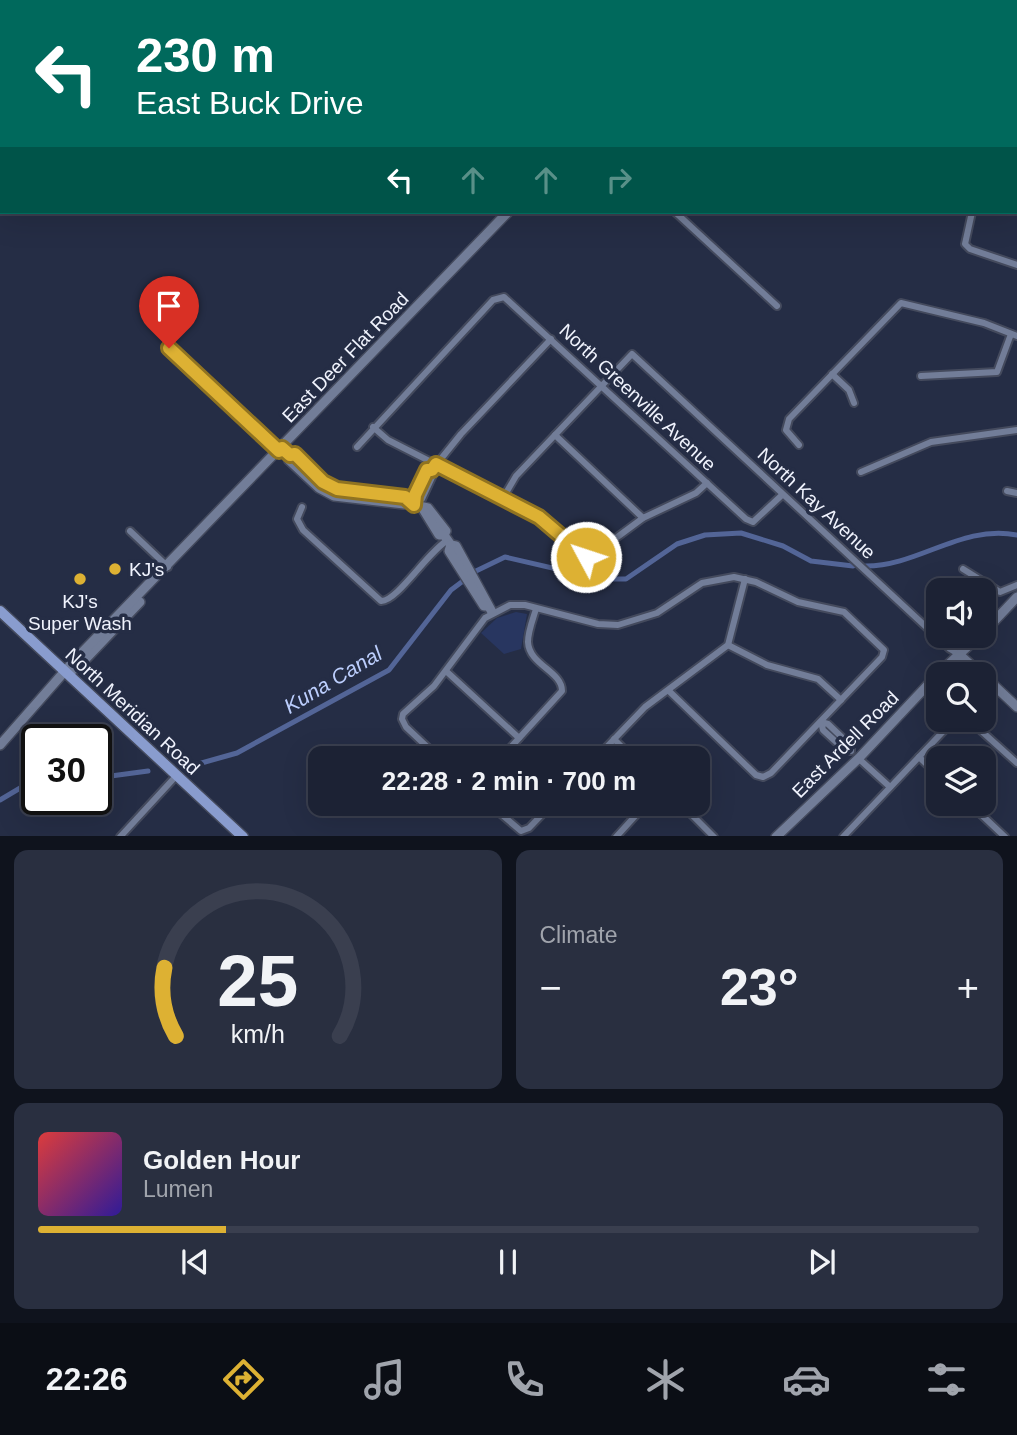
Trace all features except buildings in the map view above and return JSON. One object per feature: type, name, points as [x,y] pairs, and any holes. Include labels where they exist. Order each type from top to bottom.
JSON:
[{"type":"main road","name":"North Meridian Road","points":[[0,611],[243,836]]},
{"type":"street","name":"East Deer Flat Road","points":[[0,745],[66,674],[72,663],[280,450],[501,214]]},
{"type":"street","points":[[677,214],[777,306]]},
{"type":"street","points":[[972,214],[965,244],[970,249],[1017,265]]},
{"type":"street","name":"North Greenville Avenue","points":[[373,427],[493,300],[500,297],[508,299],[753,522],[782,495]]},
{"type":"street","points":[[799,445],[788,434],[785,426],[898,305],[905,302],[1014,335],[997,372],[920,376]]},
{"type":"street","points":[[166,346],[280,450],[290,455],[289,460],[313,483],[334,496],[415,504],[422,499],[434,473],[434,467],[551,339]]},
{"type":"street","name":"North Kay Avenue","points":[[602,386],[632,354],[782,495],[950,649],[968,662]]},
{"type":"street","points":[[832,374],[852,395],[854,403]]},
{"type":"street","points":[[503,498],[513,480],[602,386]]},
{"type":"street","points":[[357,447],[373,427],[388,440],[434,467],[539,517],[586,557],[593,555],[643,518],[696,493],[707,482]]},
{"type":"street","points":[[861,472],[931,442],[1017,430]]},
{"type":"street","points":[[555,435],[643,518]]},
{"type":"street","points":[[1007,491],[1017,493]]},
{"type":"street","points":[[415,504],[439,535],[447,540],[449,551],[484,606],[490,609],[510,605],[536,608],[598,624],[632,623],[657,613],[702,583],[722,577],[745,579],[798,602],[844,611],[884,650],[882,657],[821,722],[771,773],[763,777],[756,775],[669,691]]},
{"type":"street","points":[[302,507],[297,519],[303,530],[377,599],[385,602],[393,597],[434,550],[447,540]]},
{"type":"street","points":[[130,531],[168,567]]},
{"type":"street","points":[[964,569],[1000,592],[1017,585]]},
{"type":"street","points":[[607,746],[645,707],[729,645],[745,579]]},
{"type":"street","name":"East Ardell Road","points":[[996,619],[1017,597]]},
{"type":"street","points":[[512,746],[560,695],[563,687],[530,652],[528,636],[536,608]]},
{"type":"street","points":[[426,746],[406,727],[402,719],[446,671],[490,609]]},
{"type":"street","points":[[729,645],[767,665],[818,679],[841,700]]},
{"type":"street","name":"East Ardell Road","points":[[952,662],[967,648]]},
{"type":"street","points":[[446,671],[519,738]]},
{"type":"street","name":"East Ardell Road","points":[[776,836],[926,686]]},
{"type":"street","name":"North Kay Avenue","points":[[996,688],[1017,707]]},
{"type":"street","points":[[821,722],[823,730],[890,787]]},
{"type":"street","points":[[843,836],[943,732]]},
{"type":"street","points":[[982,732],[1017,763]]},
{"type":"street","points":[[614,739],[621,746]]},
{"type":"street","points":[[919,757],[926,764]]},
{"type":"street","points":[[120,836],[177,775]]},
{"type":"street","points":[[504,816],[522,831],[529,828],[540,816]]},
{"type":"street","points":[[616,836],[635,816]]},
{"type":"street","points":[[693,816],[713,836]]},
{"type":"street","points":[[983,816],[1005,836]]},
{"type":"shaded area","points":[[516,612],[527,614],[521,649],[504,654],[481,633],[497,618]]},
{"type":"waterway","name":"Kuna Canal","points":[[476,571],[505,557],[600,579],[626,579],[677,544],[705,535],[741,533],[783,546],[811,561],[853,566]]},
{"type":"waterway","name":"Kuna Canal","points":[[866,566],[904,560],[978,535],[1017,535]]},
{"type":"waterway","name":"Kuna Canal","points":[[191,766],[237,753],[389,670],[451,590],[463,581]]},
{"type":"waterway","name":"Kuna Canal","points":[[112,776],[148,771]]},
{"type":"waterway","name":"Kuna Canal","points":[[0,800],[21,788]]},
{"type":"place","name":"KJ's","points":[[115,569]]},
{"type":"place","name":"KJ's Super Wash","points":[[80,579]]},
{"type":"route","points":[[169,348],[279,451],[282,448],[290,455],[295,454],[330,486],[345,492],[397,495],[405,497],[414,505],[417,500],[415,495],[427,470],[432,470],[436,464],[539,517],[586,557]]}]
